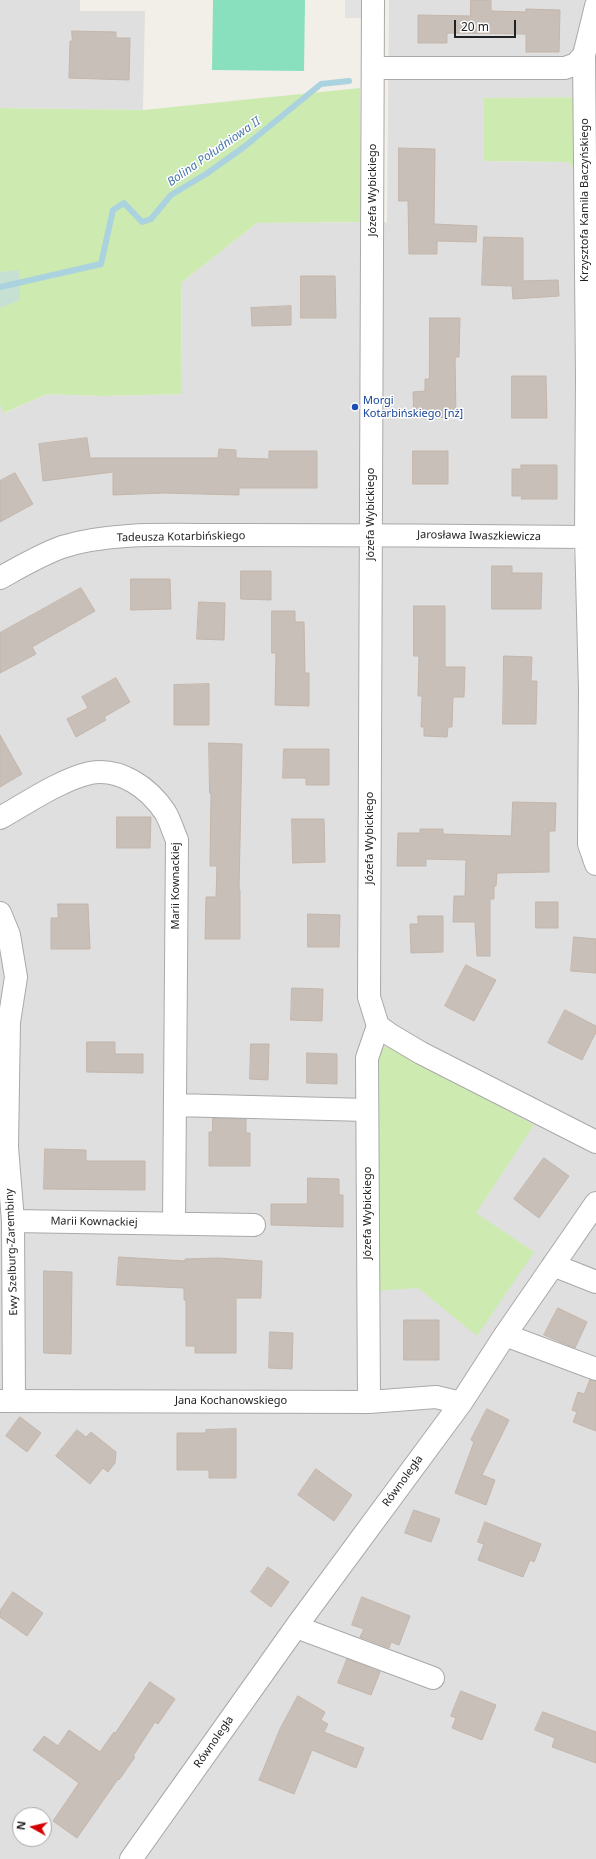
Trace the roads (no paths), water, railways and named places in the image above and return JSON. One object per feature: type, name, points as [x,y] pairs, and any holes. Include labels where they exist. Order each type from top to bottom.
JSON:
[{"type":"street","name":"Józefa Wybickiego","points":[[369,1402],[367,1058],[378,1026],[368,997],[373,0]]},
{"type":"street","name":"Krzysztofa Kamila Baczyńskiego","points":[[596,6],[584,55],[587,369],[586,537],[593,689],[588,844],[596,864]]},
{"type":"street","points":[[373,68],[565,68],[576,64],[584,55]]},
{"type":"street","name":"Jarosława Iwaszkiewicza","points":[[371,535],[586,537]]},
{"type":"street","name":"Tadeusza Kotarbińskiego","points":[[0,578],[40,556],[62,547],[109,538],[143,536],[371,535]]},
{"type":"street","name":"Marii Kownackiej","points":[[0,818],[68,781],[91,773],[113,773],[134,782],[153,796],[166,813],[177,840],[174,1224]]},
{"type":"street","name":"Ewy Szelburg-Zarembiny","points":[[0,913],[9,935],[16,977],[9,1022],[4,1147],[13,1221],[7,1401]]},
{"type":"street","points":[[378,1026],[421,1053],[596,1142]]},
{"type":"street","points":[[175,1105],[367,1110]]},
{"type":"street","name":"Równoległa","points":[[131,1859],[298,1624],[461,1403],[505,1335],[596,1203]]},
{"type":"street","name":"Marii Kownackiej","points":[[13,1221],[254,1225]]},
{"type":"street","points":[[553,1265],[596,1282]]},
{"type":"street","points":[[505,1335],[596,1369]]},
{"type":"street","name":"Jana Kochanowskiego","points":[[7,1401],[369,1402],[436,1397],[461,1403]]},
{"type":"street","points":[[298,1624],[307,1631],[433,1678]]},
{"type":"waterway","name":"Bolina Południowa II","points":[[0,287],[101,264],[113,210],[124,203],[142,222],[151,219],[171,195],[206,174],[244,147],[321,84],[349,81]]},
{"type":"place","name":"Morgi Kotarbińskiego [nż]","points":[[355,407]]}]
